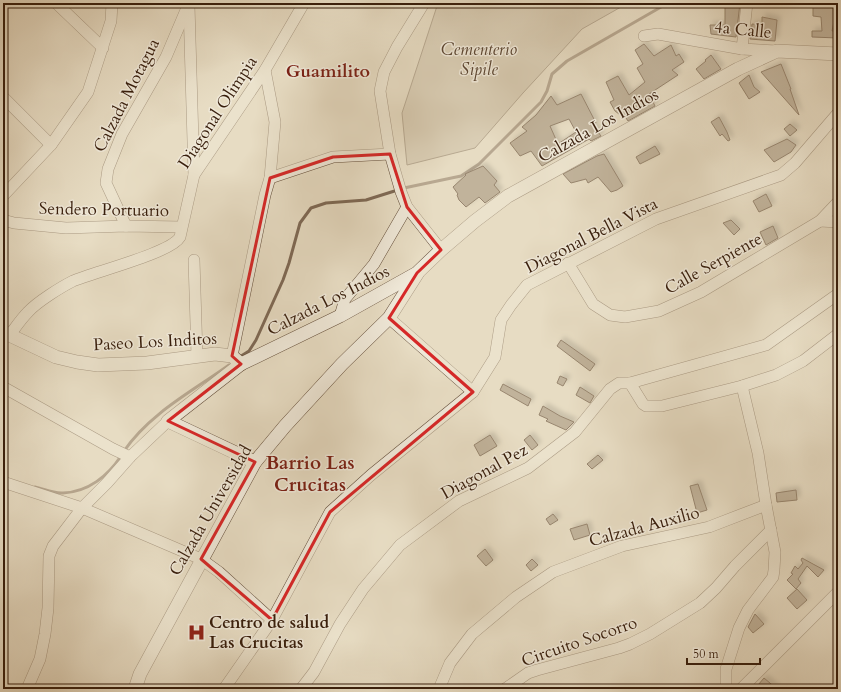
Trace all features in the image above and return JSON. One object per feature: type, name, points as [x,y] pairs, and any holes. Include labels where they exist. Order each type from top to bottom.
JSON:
[{"type":"street","points":[[56,3],[103,48]]},
{"type":"street","points":[[3,196],[51,145],[88,92],[112,21],[112,3]]},
{"type":"street","points":[[189,3],[194,175]]},
{"type":"street","name":"Calzada Motagua","points":[[126,226],[106,183],[108,169],[122,134],[166,57],[189,3]]},
{"type":"street","name":"Diagonal Olimpia","points":[[6,334],[39,302],[73,281],[151,254],[177,241],[180,237],[181,227],[194,175],[265,70],[304,3]]},
{"type":"street","points":[[424,3],[397,47],[384,72],[380,91],[390,154],[397,181],[407,207],[441,250]]},
{"type":"street","points":[[742,49],[747,3]]},
{"type":"street","name":"4a Calle","points":[[644,36],[658,34],[669,35],[742,49],[838,54]]},
{"type":"street","name":"Calzada Los Indios","points":[[27,689],[40,659],[45,634],[48,608],[49,556],[53,546],[82,508],[107,483],[128,455],[236,360],[340,316],[417,273],[441,250],[508,196],[738,69],[777,51]]},
{"type":"street","points":[[236,360],[270,178],[275,122],[265,70]]},
{"type":"street","points":[[3,97],[51,145]]},
{"type":"street","name":"Diagonal Bella Vista","points":[[224,689],[272,620],[330,512],[371,475],[473,392],[495,357],[501,320],[527,285],[656,219],[781,175],[795,163],[838,113]]},
{"type":"street","points":[[270,178],[333,157],[390,154]]},
{"type":"street","name":"Calle Serpiente","points":[[568,263],[593,304],[610,315],[625,316],[659,312],[701,292],[820,221],[838,202]]},
{"type":"street","points":[[340,316],[345,299],[374,264],[407,207]]},
{"type":"street","name":"Sendero Portuario","points":[[3,220],[14,223],[66,228],[126,226],[181,227]]},
{"type":"street","points":[[820,221],[838,222]]},
{"type":"street","points":[[194,260],[197,356]]},
{"type":"street","name":"Calzada Universidad","points":[[135,689],[140,674],[201,559],[255,462],[285,426],[389,318],[417,273]]},
{"type":"street","name":"Diagonal Pez","points":[[301,689],[314,672],[340,624],[363,589],[400,544],[459,502],[528,468],[575,432],[610,389],[620,383],[630,383],[766,345],[838,294]]},
{"type":"street","points":[[389,318],[473,392]]},
{"type":"street","name":"Paseo Los Inditos","points":[[6,334],[56,357],[98,365],[147,363],[215,354],[236,360]]},
{"type":"street","points":[[630,383],[642,404],[646,406],[662,406],[742,386],[776,375],[803,361],[838,334]]},
{"type":"street","points":[[726,689],[726,669],[739,628],[748,610],[773,577],[775,552],[758,453],[742,386]]},
{"type":"street","points":[[3,387],[113,449],[128,455]]},
{"type":"street","points":[[168,421],[255,462]]},
{"type":"street","points":[[3,482],[82,508],[201,559],[219,572],[272,620]]},
{"type":"street","name":"Calzada Auxilio","points":[[439,689],[450,663],[472,634],[516,597],[553,572],[622,546],[709,527],[766,505]]},
{"type":"street","name":"Circuito Socorro","points":[[505,689],[528,673],[630,644],[656,630],[700,603],[771,530]]},
{"type":"street","points":[[741,689],[838,592]]},
{"type":"highlighted area","points":[[390,154],[407,207],[441,250],[417,273],[389,318],[473,392],[330,512],[272,620],[201,559],[255,462],[168,421],[241,364],[232,356],[270,178],[333,157]]},
{"type":"green space","name":"Cementerio Sipile","points":[[438,3],[628,3],[582,29],[475,148],[407,165],[402,113]]},
{"type":"building","points":[[725,3],[740,3],[736,37],[711,34],[710,25],[725,25]]},
{"type":"building","points":[[813,3],[838,3],[832,31],[838,30],[838,38],[812,37],[812,31],[822,31],[821,17],[813,16]]},
{"type":"building","points":[[762,17],[777,20],[775,41],[750,39],[752,24],[762,25]]},
{"type":"building","points":[[644,44],[654,56],[671,45],[676,56],[679,54],[684,62],[672,70],[678,75],[649,94],[655,106],[628,121],[622,112],[619,114],[615,111],[610,102],[614,100],[606,82],[618,76],[629,95],[645,82],[637,68],[643,64],[635,50]]},
{"type":"building","points":[[711,55],[721,69],[704,79],[696,69]]},
{"type":"building","points":[[781,64],[791,89],[799,115],[761,72]]},
{"type":"building","points":[[749,75],[754,87],[760,92],[749,99],[739,83]]},
{"type":"building","points":[[581,94],[596,123],[593,125],[601,136],[591,141],[589,139],[542,166],[531,151],[520,156],[510,143],[527,131],[522,127],[536,115],[551,96],[557,105]],"holes":[[[569,119],[576,132],[558,144],[550,126]]]},
{"type":"building","points":[[719,117],[730,140],[728,141],[722,134],[720,136],[711,122]]},
{"type":"building","points":[[790,124],[797,130],[790,136],[784,129]]},
{"type":"building","points":[[787,139],[796,145],[791,152],[774,162],[764,150]]},
{"type":"building","points":[[655,146],[660,154],[640,164],[636,157]]},
{"type":"building","points":[[604,154],[623,186],[617,190],[611,192],[598,177],[588,183],[586,179],[571,183],[563,174],[597,156]]},
{"type":"building","points":[[483,166],[497,181],[494,185],[500,192],[485,203],[479,197],[466,207],[459,200],[458,194],[453,187],[466,175],[465,174]]},
{"type":"building","points":[[766,194],[772,206],[759,212],[753,201]]},
{"type":"building","points":[[731,220],[740,229],[734,235],[723,223]]},
{"type":"building","points":[[773,226],[778,238],[766,245],[760,232]]},
{"type":"building","points":[[561,340],[595,364],[590,371],[557,346]]},
{"type":"building","points":[[560,376],[567,379],[563,386],[557,383]]},
{"type":"building","points":[[503,384],[531,399],[528,406],[500,390]]},
{"type":"building","points":[[580,387],[594,396],[590,403],[576,395]]},
{"type":"building","points":[[543,406],[574,422],[566,430],[546,421],[548,419],[539,415]]},
{"type":"building","points":[[490,435],[497,446],[480,456],[474,445]]},
{"type":"building","points":[[530,435],[538,445],[532,450],[524,440]]},
{"type":"building","points":[[598,455],[603,460],[592,469],[587,464]]},
{"type":"building","points":[[698,484],[707,510],[697,513],[690,486]]},
{"type":"building","points":[[796,490],[797,500],[777,502],[776,493]]},
{"type":"building","points":[[553,514],[558,520],[550,525],[546,519]]},
{"type":"building","points":[[587,524],[590,535],[574,540],[570,529]]},
{"type":"building","points":[[485,549],[493,560],[486,566],[477,556]]},
{"type":"building","points":[[802,558],[824,570],[818,577],[807,566],[798,579],[801,583],[796,589],[787,580],[793,574],[791,573],[795,566],[798,569],[803,563],[801,560]]},
{"type":"building","points":[[532,559],[538,565],[531,571],[526,565]]},
{"type":"building","points":[[797,589],[807,600],[797,609],[787,598]]},
{"type":"building","points":[[755,614],[764,624],[753,633],[748,627]]},
{"type":"building","points":[[764,678],[777,689],[763,689],[758,685]]},
{"type":"waterway","points":[[238,358],[249,351],[256,340],[283,280],[300,223],[311,208],[326,203],[366,200],[404,188],[461,176],[479,164],[541,102],[547,91],[552,74],[567,61],[668,3]]},
{"type":"waterway","points":[[124,451],[134,437],[159,414],[229,365]]},
{"type":"waterway","points":[[35,487],[60,493],[81,490],[104,476],[121,456]]},
{"type":"place","name":"Centro de salud Las Crucitas","points":[[196,632]]},
{"type":"district","name":"Guamilito","points":[[328,71]]},
{"type":"district","name":"Barrio Las Crucitas","points":[[310,473]]}]
